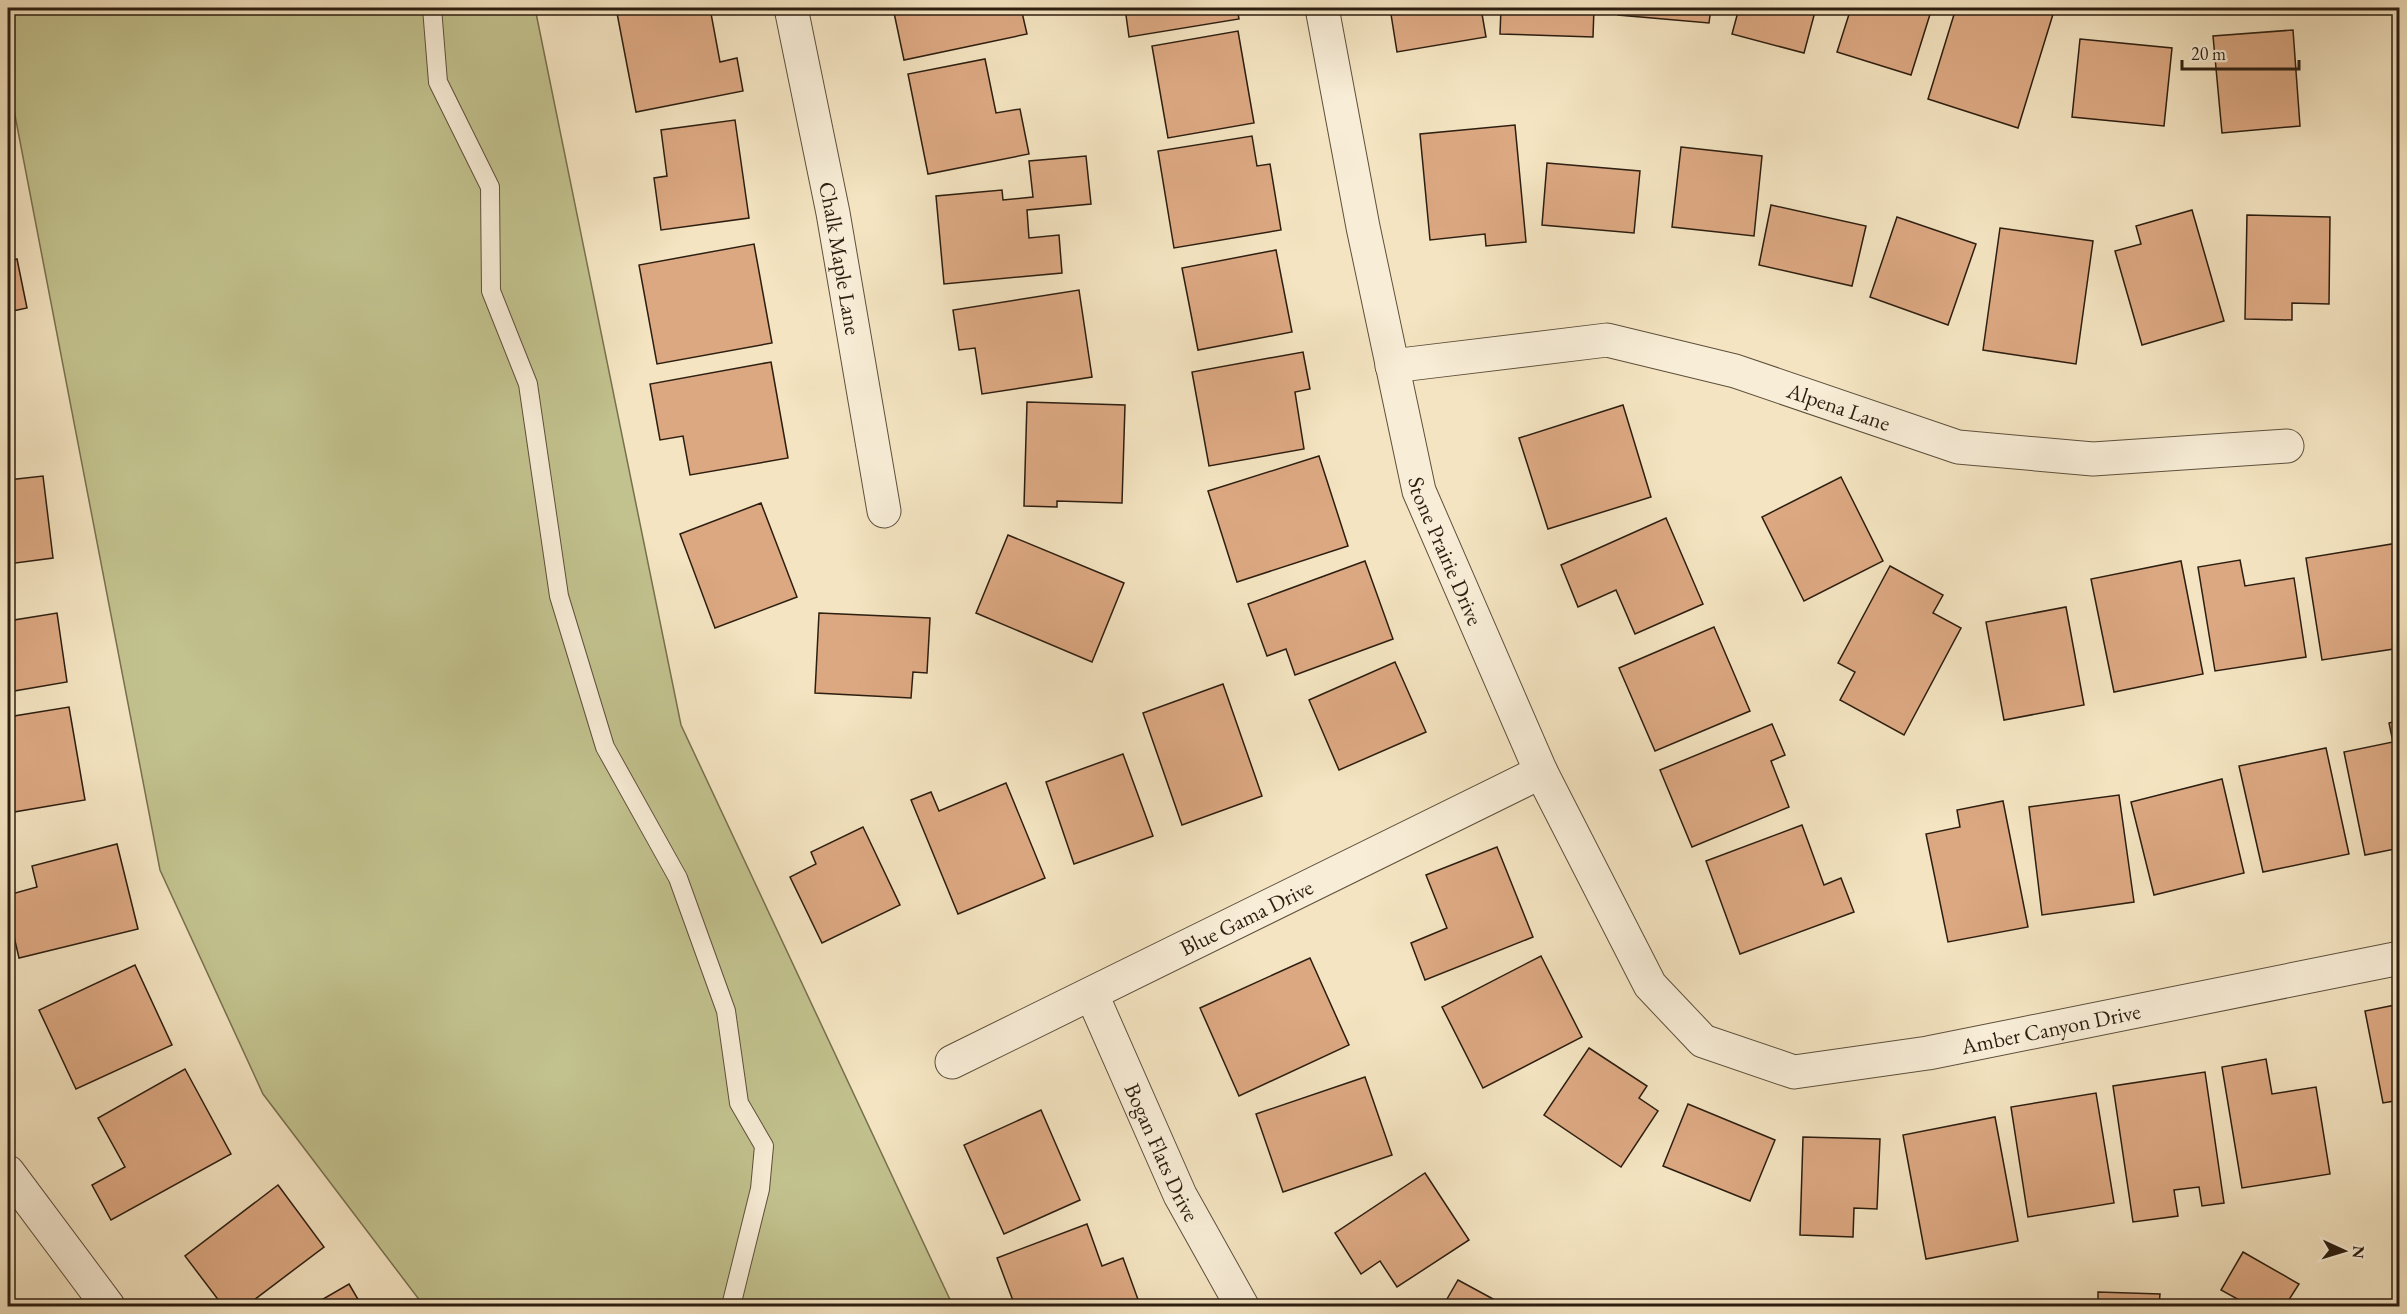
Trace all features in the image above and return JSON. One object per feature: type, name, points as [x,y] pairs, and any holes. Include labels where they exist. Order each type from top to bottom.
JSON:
[{"type":"street","name":"Chalk Maple Lane","points":[[791,8],[833,213],[884,511]]},
{"type":"street","name":"Stone Prairie Drive","points":[[1322,8],[1363,227],[1419,491],[1541,772],[1650,985],[1703,1041]]},
{"type":"street","name":"Alpena Lane","points":[[1392,366],[1607,340],[1735,371],[1958,447],[2093,459],[2287,446]]},
{"type":"street","name":"Blue Gama Drive","points":[[952,1062],[1541,772]]},
{"type":"street","name":"Amber Canyon Drive","points":[[1703,1041],[1794,1072],[1928,1053],[2400,958]]},
{"type":"street","name":"Bogan Flats Drive","points":[[1092,995],[1180,1195],[1242,1306]]},
{"type":"street","points":[[8,1173],[108,1306]]},
{"type":"lane","points":[[432,8],[438,82],[490,187],[491,291],[528,384],[560,596],[605,747],[678,878],[726,1011],[739,1103],[764,1146],[760,1188],[731,1306]]},
{"type":"green space","points":[[8,8],[535,8],[681,725],[953,1306],[424,1306],[263,1094],[160,870],[8,79]]},
{"type":"building","points":[[616,8],[710,8],[720,62],[737,58],[743,91],[636,112]]},
{"type":"building","points":[[893,8],[1021,8],[1027,34],[904,60]]},
{"type":"building","points":[[1125,8],[1237,8],[1239,19],[1129,37]]},
{"type":"building","points":[[1390,8],[1481,8],[1486,37],[1397,52]]},
{"type":"building","points":[[1501,8],[1594,8],[1593,37],[1500,34]]},
{"type":"building","points":[[1619,8],[1711,8],[1709,23],[1618,15]]},
{"type":"building","points":[[1739,8],[1816,8],[1804,53],[1732,34]]},
{"type":"building","points":[[1851,8],[1932,8],[1911,75],[1837,52]]},
{"type":"building","points":[[1956,8],[2043,8],[2054,11],[2018,128],[1928,99]]},
{"type":"building","points":[[2293,30],[2300,126],[2222,133],[2213,36]]},
{"type":"building","points":[[1238,31],[1254,123],[1168,138],[1152,46]]},
{"type":"building","points":[[2080,39],[2172,48],[2164,126],[2072,117]]},
{"type":"building","points":[[985,59],[996,113],[1020,109],[1029,154],[928,174],[908,74]]},
{"type":"building","points":[[735,120],[749,218],[661,230],[654,178],[667,176],[661,130]]},
{"type":"building","points":[[1515,125],[1526,242],[1486,246],[1485,234],[1430,240],[1420,134]]},
{"type":"building","points":[[1252,136],[1257,166],[1270,164],[1281,230],[1174,248],[1158,151]]},
{"type":"building","points":[[1681,147],[1762,156],[1754,236],[1672,227]]},
{"type":"building","points":[[1086,156],[1091,204],[1027,210],[1029,238],[1059,235],[1062,273],[944,284],[936,196],[1002,190],[1003,200],[1033,197],[1029,161]]},
{"type":"building","points":[[1547,163],[1640,171],[1634,233],[1542,225]]},
{"type":"building","points":[[1771,205],[1866,226],[1852,286],[1759,265]]},
{"type":"building","points":[[2192,210],[2224,321],[2142,345],[2115,251],[2141,244],[2136,226]]},
{"type":"building","points":[[2247,215],[2330,217],[2329,304],[2292,303],[2292,320],[2245,319]]},
{"type":"building","points":[[1897,217],[1976,244],[1948,325],[1870,297]]},
{"type":"building","points":[[2000,228],[2093,241],[2076,364],[1983,350]]},
{"type":"building","points":[[754,244],[772,343],[657,364],[639,265]]},
{"type":"building","points":[[1276,250],[1292,332],[1198,350],[1182,268]]},
{"type":"building","points":[[17,259],[27,308],[8,312],[8,261]]},
{"type":"building","points":[[1079,290],[1092,377],[982,394],[975,348],[959,350],[953,310]]},
{"type":"building","points":[[1303,352],[1310,389],[1295,392],[1304,449],[1209,466],[1192,372]]},
{"type":"building","points":[[771,362],[788,458],[690,475],[683,436],[660,440],[650,384]]},
{"type":"building","points":[[1027,402],[1125,405],[1122,503],[1057,501],[1057,507],[1024,506]]},
{"type":"building","points":[[8,404],[13,438],[8,439]]},
{"type":"building","points":[[1623,405],[1651,497],[1548,529],[1519,438]]},
{"type":"building","points":[[1319,456],[1348,546],[1237,582],[1208,491]]},
{"type":"building","points":[[43,476],[53,558],[8,564],[8,480]]},
{"type":"building","points":[[1841,477],[1883,561],[1804,601],[1762,517]]},
{"type":"building","points":[[761,503],[797,597],[715,628],[680,534]]},
{"type":"building","points":[[1666,518],[1703,604],[1635,634],[1616,590],[1578,607],[1561,565]]},
{"type":"building","points":[[1008,535],[1124,583],[1092,662],[976,613]]},
{"type":"building","points":[[2398,543],[2400,648],[2322,660],[2306,558]]},
{"type":"building","points":[[2240,560],[2245,586],[2294,578],[2306,657],[2215,671],[2198,567]]},
{"type":"building","points":[[1365,561],[1393,639],[1295,675],[1286,649],[1267,656],[1248,604]]},
{"type":"building","points":[[2181,561],[2203,674],[2114,692],[2091,579]]},
{"type":"building","points":[[1890,566],[1943,595],[1933,613],[1961,628],[1904,735],[1840,700],[1855,672],[1838,663]]},
{"type":"building","points":[[2066,607],[2084,705],[2004,720],[1986,622]]},
{"type":"building","points":[[57,613],[67,682],[8,692],[8,621]]},
{"type":"building","points":[[819,613],[930,618],[927,673],[913,672],[911,698],[815,693]]},
{"type":"building","points":[[1714,627],[1750,711],[1655,751],[1619,668]]},
{"type":"building","points":[[1395,662],[1426,732],[1339,770],[1309,700]]},
{"type":"building","points":[[1223,684],[1262,796],[1182,825],[1143,713]]},
{"type":"building","points":[[69,707],[85,800],[8,813],[8,717]]},
{"type":"building","points":[[2400,720],[2400,848],[2365,855],[2344,752],[2393,742],[2389,723]]},
{"type":"building","points":[[1772,724],[1785,755],[1771,761],[1789,807],[1692,847],[1660,770]]},
{"type":"building","points":[[2326,748],[2349,854],[2263,872],[2239,766]]},
{"type":"building","points":[[1123,754],[1153,836],[1074,864],[1046,782]]},
{"type":"building","points":[[2222,779],[2244,873],[2154,895],[2131,802]]},
{"type":"building","points":[[1006,783],[1045,878],[958,914],[911,800],[931,792],[939,811]]},
{"type":"building","points":[[2119,795],[2134,902],[2042,915],[2029,807]]},
{"type":"building","points":[[2003,801],[2028,927],[1948,942],[1926,834],[1960,827],[1957,810]]},
{"type":"building","points":[[1802,825],[1824,885],[1841,878],[1854,912],[1740,954],[1706,861]]},
{"type":"building","points":[[863,827],[900,905],[822,943],[790,877],[816,864],[811,852]]},
{"type":"building","points":[[117,844],[138,929],[19,958],[8,911],[8,895],[37,887],[32,866]]},
{"type":"building","points":[[1497,847],[1533,937],[1425,980],[1411,943],[1447,928],[1426,875]]},
{"type":"building","points":[[1541,956],[1582,1037],[1483,1088],[1442,1007]]},
{"type":"building","points":[[1310,958],[1349,1045],[1239,1096],[1200,1008]]},
{"type":"building","points":[[135,965],[172,1045],[76,1089],[39,1010]]},
{"type":"building","points":[[2400,1004],[2400,1100],[2383,1103],[2365,1011]]},
{"type":"building","points":[[1589,1048],[1647,1086],[1639,1098],[1658,1111],[1621,1167],[1544,1115]]},
{"type":"building","points":[[2266,1059],[2272,1094],[2316,1087],[2330,1174],[2242,1188],[2222,1067]]},
{"type":"building","points":[[185,1069],[231,1154],[111,1220],[92,1185],[125,1167],[98,1118]]},
{"type":"building","points":[[2205,1072],[2224,1203],[2202,1206],[2199,1187],[2174,1190],[2178,1216],[2133,1222],[2113,1086]]},
{"type":"building","points":[[1365,1077],[1392,1155],[1283,1192],[1256,1114]]},
{"type":"building","points":[[2096,1093],[2114,1203],[2028,1217],[2011,1107]]},
{"type":"building","points":[[1688,1104],[1775,1140],[1750,1201],[1663,1166]]},
{"type":"building","points":[[1041,1110],[1080,1200],[1004,1234],[964,1145]]},
{"type":"building","points":[[1995,1117],[2018,1241],[1926,1259],[1903,1135]]},
{"type":"building","points":[[1803,1137],[1880,1139],[1877,1209],[1854,1208],[1853,1237],[1800,1235]]},
{"type":"building","points":[[1425,1173],[1469,1240],[1397,1287],[1380,1261],[1361,1274],[1335,1233]]},
{"type":"building","points":[[278,1185],[324,1247],[246,1306],[223,1306],[185,1256]]},
{"type":"building","points":[[1087,1224],[1102,1266],[1123,1258],[1140,1305],[1015,1306],[997,1258]]},
{"type":"building","points":[[2243,1252],[2299,1284],[2285,1306],[2250,1306],[2221,1290]]},
{"type":"building","points":[[1458,1280],[1506,1306],[1443,1306]]},
{"type":"building","points":[[349,1284],[362,1306],[311,1306]]},
{"type":"building","points":[[2098,1292],[2160,1294],[2159,1306],[2098,1306]]}]
